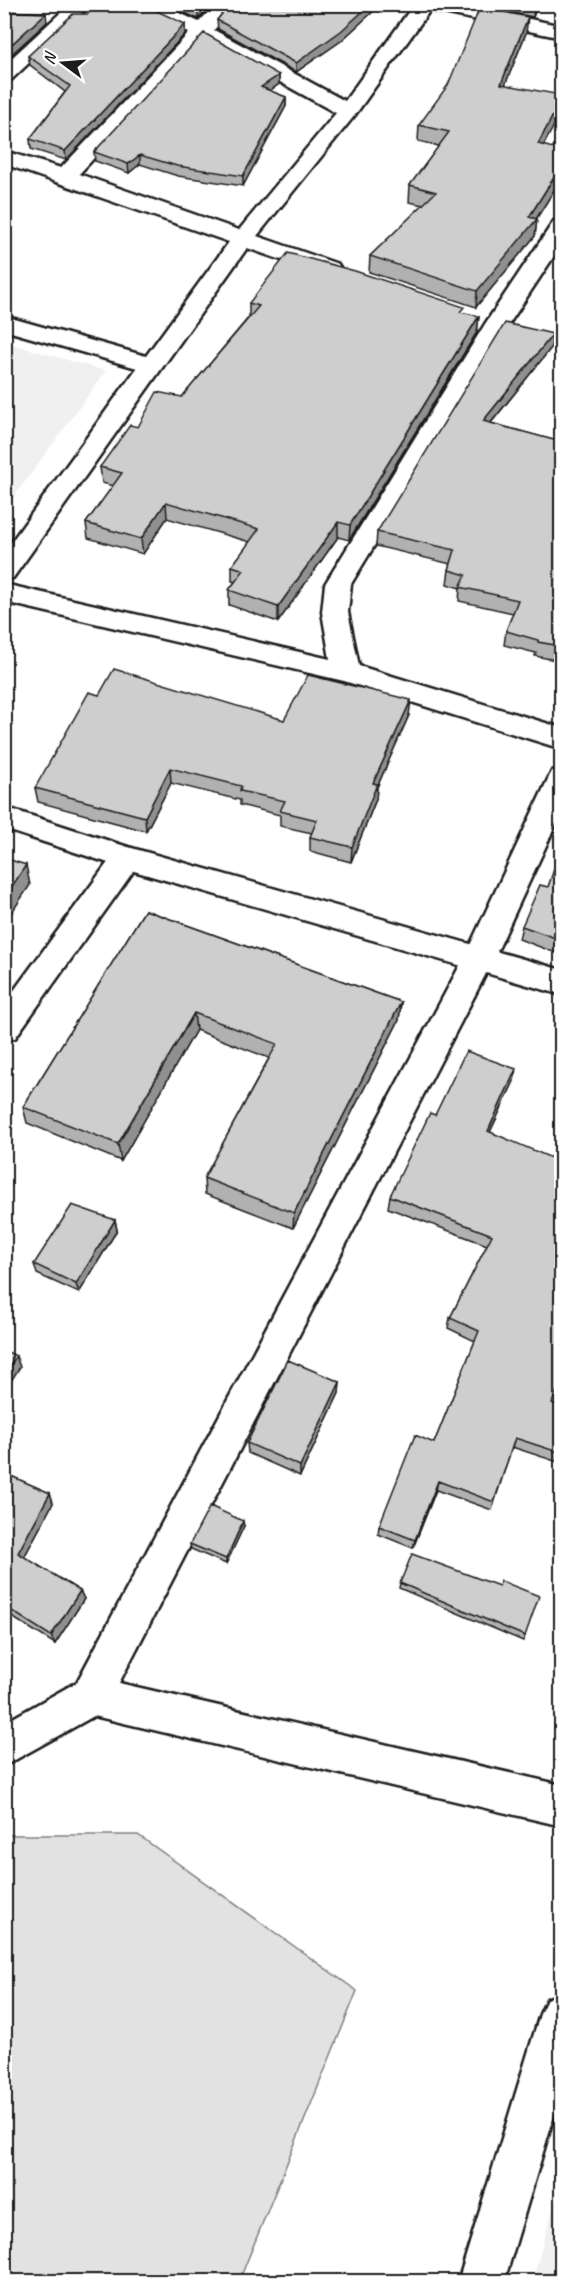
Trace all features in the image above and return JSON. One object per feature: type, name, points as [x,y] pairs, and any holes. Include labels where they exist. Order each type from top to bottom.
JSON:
[{"type":"street","points":[[4,76],[82,4]]},
{"type":"street","points":[[143,4],[202,31],[348,111]]},
{"type":"street","points":[[66,176],[228,4]]},
{"type":"street","points":[[4,572],[242,240],[348,111],[424,4]]},
{"type":"street","points":[[430,4],[561,32]]},
{"type":"street","points":[[4,157],[66,176],[242,240],[353,276]]},
{"type":"street","points":[[346,672],[335,612],[338,584],[486,320],[561,226]]},
{"type":"street","points":[[4,323],[153,365]]},
{"type":"street","points":[[4,593],[346,672],[561,739]]},
{"type":"street","points":[[4,1746],[91,1696],[479,958],[561,778]]},
{"type":"street","points":[[4,818],[127,858],[561,983]]},
{"type":"street","points":[[4,1029],[127,858]]},
{"type":"street","points":[[91,1696],[561,1806]]},
{"type":"street","points":[[481,2282],[561,2014]]},
{"type":"shaded area","points":[[4,342],[106,371],[5,509]]},
{"type":"shaded area","points":[[4,1835],[138,1835],[357,1991],[239,2281],[5,2281]]},
{"type":"shaded area","points":[[561,2181],[561,2281],[532,2281]]},
{"type":"building","points":[[94,4],[142,4],[185,24],[65,151],[30,139],[70,86],[28,56],[73,14],[88,14]]},
{"type":"building","points":[[186,4],[203,4],[198,10]]},
{"type":"building","points":[[230,4],[371,4],[341,31],[296,63],[217,20]]},
{"type":"building","points":[[517,4],[535,4],[534,8]]},
{"type":"building","points":[[480,7],[528,17],[501,84],[561,95],[561,100],[538,144],[561,150],[561,166],[529,217],[537,219],[477,291],[370,256],[436,192],[410,185],[449,132],[419,125],[448,85]]},
{"type":"building","points":[[4,11],[46,13],[4,51]]},
{"type":"building","points":[[204,33],[279,75],[261,87],[286,97],[243,176],[177,166],[140,155],[128,164],[94,152]]},
{"type":"building","points":[[288,253],[355,271],[464,307],[460,312],[479,316],[350,525],[338,522],[278,607],[229,590],[244,570],[232,566],[259,529],[166,502],[141,539],[86,523],[122,473],[100,467],[130,425],[138,427],[157,392],[182,397],[259,306],[249,303]]},
{"type":"building","points":[[505,323],[553,334],[483,421],[561,442],[561,646],[538,642],[538,640],[506,631],[518,600],[460,587],[466,575],[449,570],[455,550],[377,532]]},
{"type":"building","points":[[114,669],[284,720],[308,675],[411,700],[373,783],[377,784],[352,847],[310,837],[317,820],[280,811],[285,801],[240,791],[241,786],[170,768],[145,817],[35,788],[89,692],[99,695]]},
{"type":"building","points":[[4,858],[26,865],[4,898]]},
{"type":"building","points":[[557,860],[561,861],[561,940],[522,926],[540,885],[548,887]]},
{"type":"building","points":[[145,910],[401,1002],[294,1213],[204,1178],[277,1044],[194,1013],[118,1144],[23,1107]]},
{"type":"building","points":[[466,1051],[516,1069],[488,1131],[561,1162],[561,1381],[552,1403],[561,1406],[561,1453],[515,1438],[494,1502],[438,1481],[415,1540],[379,1526],[415,1435],[434,1443],[479,1331],[450,1318],[492,1235],[390,1196],[430,1113],[435,1115]]},
{"type":"building","points":[[72,1205],[115,1220],[76,1284],[34,1264]]},
{"type":"building","points":[[4,1350],[16,1356],[4,1375]]},
{"type":"building","points":[[288,1360],[340,1382],[300,1466],[247,1443]]},
{"type":"building","points":[[4,1473],[50,1493],[18,1553],[80,1591],[51,1636],[4,1606]]},
{"type":"building","points":[[210,1506],[243,1521],[226,1559],[190,1544]]},
{"type":"building","points":[[412,1554],[499,1586],[501,1581],[539,1596],[525,1636],[400,1583]]}]
